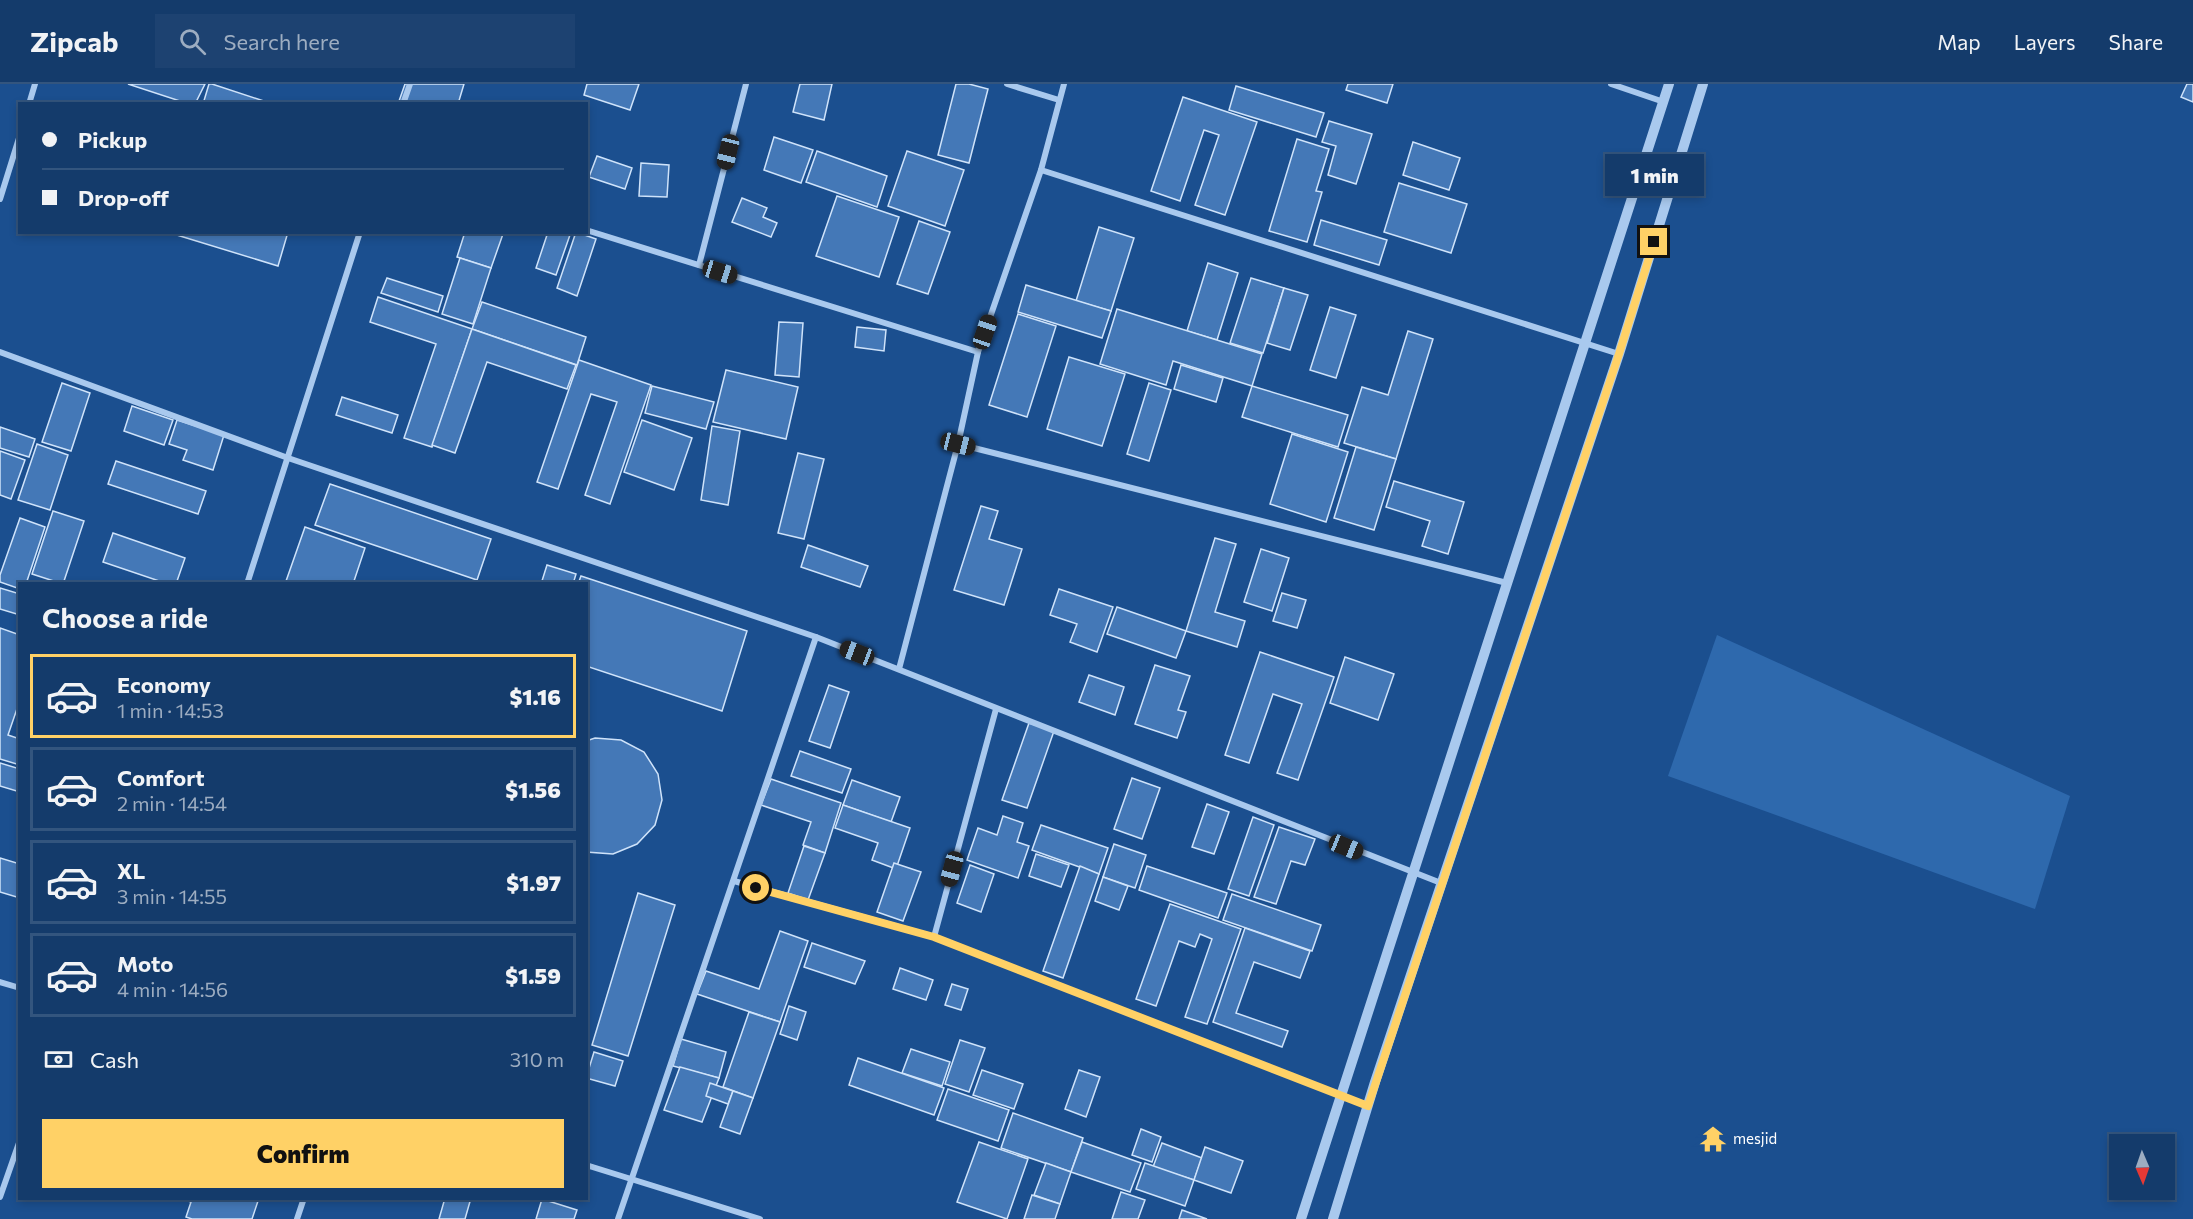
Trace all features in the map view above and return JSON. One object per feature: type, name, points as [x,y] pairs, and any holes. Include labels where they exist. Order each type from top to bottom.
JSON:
[{"type":"street","points":[[30,102],[35,84]]},
{"type":"street","points":[[404,102],[410,84]]},
{"type":"street","points":[[699,265],[746,84]]},
{"type":"street","points":[[1007,84],[1059,100]]},
{"type":"street","points":[[899,669],[958,444],[978,352],[1041,170],[1064,84]]},
{"type":"street","points":[[1611,84],[1664,102]]},
{"type":"street","points":[[1301,1219],[1669,84]]},
{"type":"street","points":[[1333,1219],[1368,1106],[1619,354],[1703,84]]},
{"type":"street","points":[[0,200],[18,142]]},
{"type":"street","points":[[1041,170],[1619,354]]},
{"type":"street","points":[[588,231],[978,352]]},
{"type":"street","points":[[248,582],[359,234]]},
{"type":"street","points":[[0,352],[288,458],[816,637],[1442,884]]},
{"type":"street","points":[[958,444],[1507,583]]},
{"type":"street","points":[[618,1219],[816,637]]},
{"type":"street","points":[[934,937],[996,709]]},
{"type":"street","points":[[734,881],[934,937],[1368,1106]]},
{"type":"street","points":[[0,982],[18,987]]},
{"type":"street","points":[[0,1197],[18,1146]]},
{"type":"street","points":[[588,1166],[760,1219]]},
{"type":"street","points":[[297,1219],[303,1200]]},
{"type":"shaded area","points":[[1717,635],[2070,796],[2035,909],[1668,776]]},
{"type":"building","points":[[128,84],[205,84],[196,102],[183,102]]},
{"type":"building","points":[[209,84],[212,84],[267,102],[204,102]]},
{"type":"building","points":[[405,84],[464,84],[459,102],[399,102]]},
{"type":"building","points":[[587,84],[639,84],[630,110],[584,95]]},
{"type":"building","points":[[800,84],[832,84],[824,120],[793,112]]},
{"type":"building","points":[[956,84],[969,84],[988,89],[969,163],[938,155]]},
{"type":"building","points":[[1348,84],[1393,84],[1387,103],[1346,90]]},
{"type":"building","points":[[2187,84],[2193,84],[2193,102],[2181,97]]},
{"type":"building","points":[[1236,86],[1324,113],[1316,137],[1229,110]]},
{"type":"building","points":[[1183,97],[1257,122],[1225,215],[1195,205],[1219,135],[1204,130],[1180,201],[1151,191]]},
{"type":"building","points":[[1329,121],[1372,134],[1356,184],[1328,175],[1336,146],[1322,142]]},
{"type":"building","points":[[774,137],[813,150],[801,183],[764,170]]},
{"type":"building","points":[[1297,139],[1329,149],[1316,191],[1322,192],[1307,242],[1269,231]]},
{"type":"building","points":[[1413,142],[1460,158],[1449,190],[1403,175]]},
{"type":"building","points":[[817,151],[887,176],[877,207],[806,182]]},
{"type":"building","points":[[907,151],[964,170],[945,226],[888,206]]},
{"type":"building","points":[[597,156],[632,168],[625,189],[589,177]]},
{"type":"building","points":[[641,163],[669,165],[667,197],[639,196]]},
{"type":"building","points":[[1399,183],[1467,204],[1451,253],[1384,232]]},
{"type":"building","points":[[837,196],[899,217],[879,277],[816,256]]},
{"type":"building","points":[[742,198],[767,208],[763,217],[777,223],[771,237],[732,222]]},
{"type":"building","points":[[1321,220],[1387,240],[1379,265],[1314,245]]},
{"type":"building","points":[[919,221],[950,232],[928,294],[897,284]]},
{"type":"building","points":[[1099,227],[1134,238],[1111,311],[1076,301]]},
{"type":"building","points":[[174,234],[287,234],[278,266]]},
{"type":"building","points":[[464,234],[503,234],[491,268],[457,257]]},
{"type":"building","points":[[547,234],[570,234],[556,275],[536,268]]},
{"type":"building","points":[[575,234],[596,239],[577,296],[557,288]]},
{"type":"building","points":[[460,258],[491,268],[473,324],[442,314]]},
{"type":"building","points":[[1208,263],[1238,273],[1217,340],[1187,331]]},
{"type":"building","points":[[387,278],[443,296],[438,312],[381,293]]},
{"type":"building","points":[[1251,278],[1284,288],[1263,353],[1230,343]]},
{"type":"building","points":[[1026,285],[1111,311],[1102,338],[1018,312]]},
{"type":"building","points":[[1284,288],[1308,295],[1290,350],[1267,343]]},
{"type":"building","points":[[378,297],[472,329],[432,447],[404,438],[436,344],[370,322]]},
{"type":"building","points":[[482,302],[586,337],[577,365],[472,329]]},
{"type":"building","points":[[1330,307],[1356,315],[1336,378],[1310,370]]},
{"type":"building","points":[[1117,309],[1262,354],[1252,386],[1173,361],[1166,385],[1100,364]]},
{"type":"building","points":[[1018,314],[1056,326],[1027,417],[989,405]]},
{"type":"building","points":[[779,322],[803,323],[799,377],[775,375]]},
{"type":"building","points":[[857,327],[886,330],[884,351],[855,347]]},
{"type":"building","points":[[472,329],[576,365],[567,389],[487,362],[455,453],[432,445]]},
{"type":"building","points":[[1408,331],[1433,339],[1396,459],[1344,443],[1362,387],[1388,395]]},
{"type":"building","points":[[1069,357],[1125,374],[1102,446],[1047,429]]},
{"type":"building","points":[[579,360],[651,385],[610,504],[585,495],[617,402],[591,394],[558,489],[537,482]]},
{"type":"building","points":[[1181,365],[1223,378],[1216,402],[1174,389]]},
{"type":"building","points":[[726,370],[798,387],[786,439],[713,422]]},
{"type":"building","points":[[62,383],[90,393],[71,451],[42,442]]},
{"type":"building","points":[[1149,383],[1171,390],[1149,461],[1127,454]]},
{"type":"building","points":[[652,386],[714,402],[706,429],[645,413]]},
{"type":"building","points":[[1252,386],[1348,415],[1338,447],[1242,417]]},
{"type":"building","points":[[342,397],[398,415],[392,433],[336,415]]},
{"type":"building","points":[[132,406],[173,420],[164,445],[124,431]]},
{"type":"building","points":[[177,420],[224,435],[213,470],[183,460],[187,450],[169,444]]},
{"type":"building","points":[[642,420],[692,438],[674,490],[624,472]]},
{"type":"building","points":[[712,426],[740,431],[728,505],[701,500]]},
{"type":"building","points":[[0,427],[35,439],[29,457],[0,448]]},
{"type":"building","points":[[1292,434],[1348,452],[1326,522],[1270,504]]},
{"type":"building","points":[[37,444],[68,455],[50,510],[18,500]]},
{"type":"building","points":[[1356,447],[1396,459],[1374,530],[1334,518]]},
{"type":"building","points":[[0,451],[25,460],[11,499],[0,495]]},
{"type":"building","points":[[798,453],[824,459],[804,539],[778,533]]},
{"type":"building","points":[[116,461],[206,491],[198,514],[108,484]]},
{"type":"building","points":[[1394,481],[1464,502],[1448,554],[1422,546],[1430,521],[1386,507]]},
{"type":"building","points":[[330,484],[491,539],[477,580],[315,525]]},
{"type":"building","points":[[981,506],[998,511],[989,539],[1022,549],[1004,605],[954,590]]},
{"type":"building","points":[[53,511],[84,521],[64,582],[32,574]]},
{"type":"building","points":[[20,518],[45,527],[27,582],[18,582],[18,588],[0,582],[0,575]]},
{"type":"building","points":[[305,527],[365,548],[354,582],[286,582]]},
{"type":"building","points":[[113,533],[185,558],[177,582],[162,582],[103,562]]},
{"type":"building","points":[[1215,538],[1236,544],[1215,612],[1245,621],[1237,647],[1186,631]]},
{"type":"building","points":[[808,545],[868,566],[860,587],[801,567]]},
{"type":"building","points":[[1261,549],[1289,558],[1272,611],[1244,602]]},
{"type":"building","points":[[547,565],[576,574],[574,582],[542,582]]},
{"type":"building","points":[[581,576],[747,631],[722,711],[588,667],[588,582],[579,582]]},
{"type":"building","points":[[0,588],[18,593],[18,614],[0,609]]},
{"type":"building","points":[[1059,589],[1113,607],[1097,652],[1070,642],[1077,624],[1050,615]]},
{"type":"building","points":[[1282,593],[1306,600],[1297,628],[1273,621]]},
{"type":"building","points":[[1117,607],[1186,631],[1176,658],[1107,634]]},
{"type":"building","points":[[0,628],[18,634],[18,706],[8,735],[18,738],[18,764],[0,759]]},
{"type":"building","points":[[1260,652],[1334,677],[1298,780],[1277,773],[1302,704],[1273,694],[1249,763],[1225,755]]},
{"type":"building","points":[[1345,657],[1394,674],[1378,720],[1330,703]]},
{"type":"building","points":[[1155,665],[1190,676],[1178,710],[1186,712],[1177,738],[1135,724]]},
{"type":"building","points":[[1089,675],[1124,687],[1115,715],[1079,702]]},
{"type":"building","points":[[829,685],[849,692],[830,748],[809,741]]},
{"type":"building","points":[[1029,723],[1054,731],[1027,808],[1002,800]]},
{"type":"building","points":[[595,738],[621,740],[644,752],[658,774],[662,800],[655,825],[637,844],[613,854],[588,852],[588,740]]},
{"type":"building","points":[[800,751],[851,769],[842,793],[791,776]]},
{"type":"building","points":[[0,763],[18,768],[18,791],[0,786]]},
{"type":"building","points":[[1132,778],[1160,788],[1142,839],[1114,829]]},
{"type":"building","points":[[771,779],[841,803],[825,853],[803,845],[811,822],[761,805]]},
{"type":"building","points":[[852,780],[900,797],[891,822],[843,805]]},
{"type":"building","points":[[1207,804],[1229,812],[1214,854],[1192,847]]},
{"type":"building","points":[[843,805],[910,828],[896,869],[872,860],[878,843],[835,828]]},
{"type":"building","points":[[1003,816],[1023,823],[1017,842],[1029,846],[1018,878],[967,860],[978,828],[997,835]]},
{"type":"building","points":[[1253,817],[1274,825],[1249,896],[1228,889]]},
{"type":"building","points":[[1041,825],[1108,848],[1099,874],[1032,850]]},
{"type":"building","points":[[1279,827],[1315,839],[1305,865],[1291,861],[1276,904],[1254,897]]},
{"type":"building","points":[[1114,844],[1146,855],[1135,888],[1103,877]]},
{"type":"building","points":[[804,846],[825,853],[808,900],[788,893]]},
{"type":"building","points":[[1036,854],[1069,865],[1061,887],[1029,876]]},
{"type":"building","points":[[0,858],[18,863],[18,897],[0,892]]},
{"type":"building","points":[[894,863],[921,872],[903,921],[877,912]]},
{"type":"building","points":[[970,865],[994,874],[981,912],[957,903]]},
{"type":"building","points":[[1080,866],[1099,874],[1063,978],[1043,971]]},
{"type":"building","points":[[1147,866],[1227,893],[1218,918],[1139,890]]},
{"type":"building","points":[[1103,877],[1128,886],[1119,910],[1095,901]]},
{"type":"building","points":[[638,893],[675,905],[628,1056],[592,1045]]},
{"type":"building","points":[[1232,894],[1321,925],[1312,951],[1223,920]]},
{"type":"building","points":[[1170,904],[1241,929],[1207,1024],[1185,1017],[1212,939],[1200,934],[1195,947],[1179,941],[1156,1006],[1136,999]]},
{"type":"building","points":[[1245,928],[1310,951],[1300,978],[1254,962],[1236,1013],[1288,1031],[1282,1047],[1213,1022]]},
{"type":"building","points":[[780,931],[808,941],[780,1022],[697,994],[706,971],[759,989]]},
{"type":"building","points":[[812,943],[865,961],[855,984],[804,967]]},
{"type":"building","points":[[900,968],[933,980],[926,1000],[893,989]]},
{"type":"building","points":[[952,984],[968,989],[961,1010],[945,1005]]},
{"type":"building","points":[[789,1006],[806,1012],[797,1040],[780,1034]]},
{"type":"building","points":[[749,1012],[780,1022],[753,1098],[723,1087]]},
{"type":"building","points":[[681,1039],[726,1052],[719,1078],[673,1066]]},
{"type":"building","points":[[960,1040],[985,1048],[969,1092],[945,1084]]},
{"type":"building","points":[[911,1049],[950,1062],[942,1086],[902,1073]]},
{"type":"building","points":[[594,1052],[623,1061],[615,1086],[588,1079]]},
{"type":"building","points":[[858,1058],[944,1088],[934,1115],[849,1085]]},
{"type":"building","points":[[680,1067],[719,1078],[702,1122],[664,1110]]},
{"type":"building","points":[[982,1070],[1023,1084],[1014,1109],[973,1095]]},
{"type":"building","points":[[1079,1070],[1100,1077],[1086,1117],[1065,1109]]},
{"type":"building","points":[[710,1083],[733,1091],[728,1104],[706,1096]]},
{"type":"building","points":[[948,1089],[1009,1110],[998,1141],[937,1120]]},
{"type":"building","points":[[733,1091],[753,1098],[740,1134],[720,1127]]},
{"type":"building","points":[[1013,1113],[1083,1138],[1071,1172],[1001,1148]]},
{"type":"building","points":[[1141,1129],[1161,1137],[1152,1162],[1132,1155]]},
{"type":"building","points":[[979,1142],[1028,1159],[1007,1219],[957,1202]]},
{"type":"building","points":[[1082,1142],[1141,1163],[1130,1192],[1071,1172]]},
{"type":"building","points":[[1162,1143],[1202,1158],[1194,1180],[1153,1167]]},
{"type":"building","points":[[1205,1147],[1243,1161],[1231,1193],[1194,1180]]},
{"type":"building","points":[[1046,1163],[1071,1172],[1060,1204],[1034,1195]]},
{"type":"building","points":[[1145,1163],[1194,1180],[1185,1206],[1136,1189]]},
{"type":"building","points":[[1121,1192],[1145,1200],[1138,1219],[1112,1219]]},
{"type":"building","points":[[1032,1195],[1060,1204],[1055,1219],[1024,1219]]},
{"type":"building","points":[[185,1200],[258,1200],[252,1219],[192,1219],[186,1217],[191,1202]]},
{"type":"building","points":[[444,1200],[470,1200],[465,1219],[439,1219]]},
{"type":"building","points":[[542,1200],[577,1210],[574,1219],[536,1219]]},
{"type":"building","points":[[1182,1210],[1207,1219],[1179,1219]]},
{"type":"place","name":"mesjid","points":[[1713,1139]]},
{"type":"route","points":[[756,888],[934,937],[1368,1106],[1374,1082],[1619,354],[1654,242]]}]
